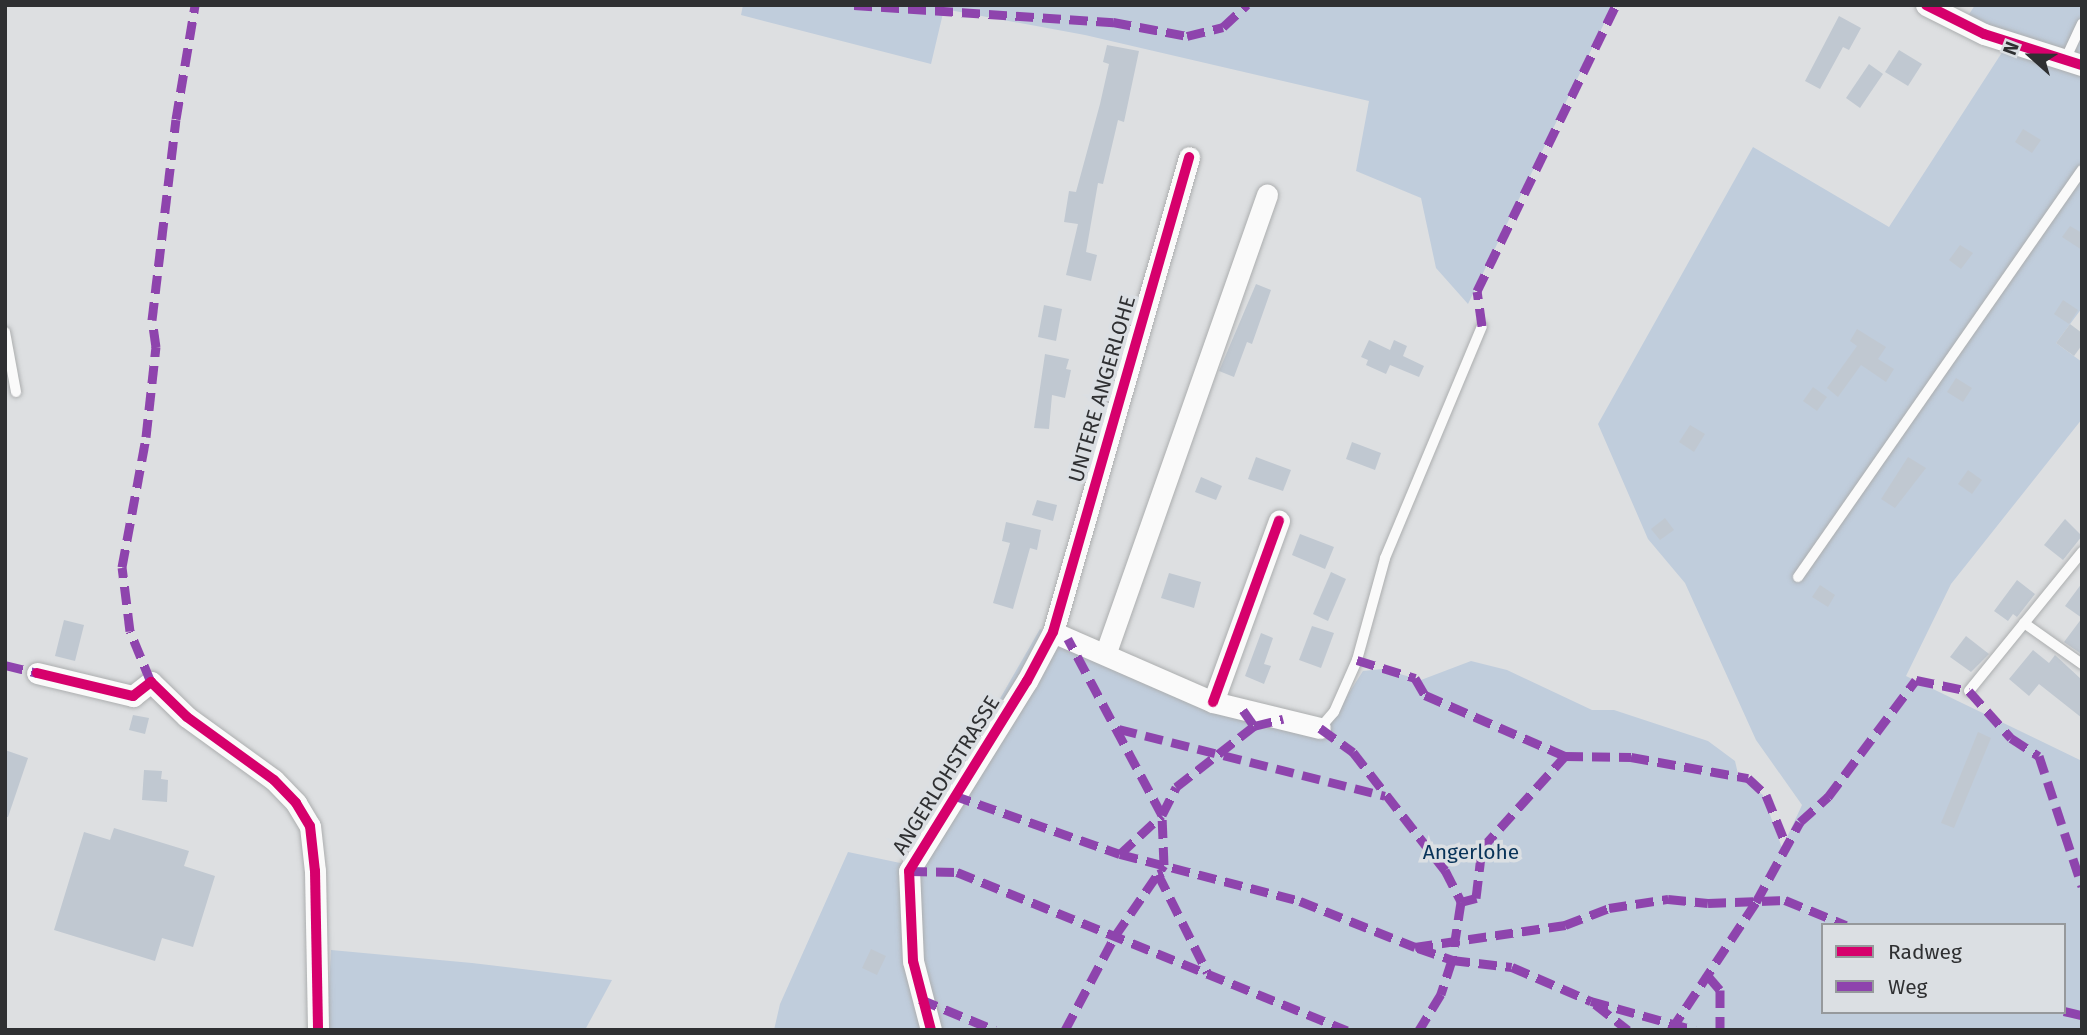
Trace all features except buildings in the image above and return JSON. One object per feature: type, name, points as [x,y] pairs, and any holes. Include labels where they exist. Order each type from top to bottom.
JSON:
[{"type":"street","points":[[1926,5],[1984,34],[2073,63]]},
{"type":"street","name":"UNTERE ANGERLOHE","points":[[1053,632],[1189,157]]},
{"type":"street","points":[[1106,652],[1267,195]]},
{"type":"street","points":[[1213,702],[1279,521]]},
{"type":"street","points":[[1053,632],[1106,652],[1213,702],[1320,728]]},
{"type":"street","name":"ANGERLOHSTRASSE","points":[[931,1030],[913,961],[909,870],[1027,681],[1053,632]]},
{"type":"street","points":[[37,673],[133,696],[150,682],[187,718],[274,780],[296,803],[310,826],[316,870],[318,1030]]},
{"type":"lane","points":[[2073,63],[2082,24]]},
{"type":"lane","points":[[1798,577],[2082,170]]},
{"type":"lane","points":[[1320,728],[1334,712],[1357,660],[1385,558],[1482,326]]},
{"type":"lane","points":[[5,332],[16,392]]},
{"type":"lane","points":[[1969,691],[2081,554]]},
{"type":"lane","points":[[2024,624],[2082,664]]},
{"type":"green space","points":[[743,5],[1613,5],[1468,304],[1436,268],[1421,198],[1356,171],[1369,101],[1085,35],[944,9],[931,64],[741,15]]},
{"type":"green space","name":"Angerlohe","points":[[1975,5],[2082,5],[2082,308],[2056,343],[2082,362],[2082,419],[1951,584],[1906,676],[2082,761],[2082,1030],[774,1030],[780,1004],[848,852],[905,864],[1040,629],[1179,698],[1324,732],[1363,671],[1382,669],[1421,680],[1471,661],[1507,670],[1592,710],[1614,710],[1708,741],[1735,761],[1739,778],[1763,795],[1782,848],[1802,805],[1756,740],[1685,583],[1648,539],[1598,424],[1753,147],[1889,227],[2012,37],[1966,19]]},
{"type":"green space","points":[[331,950],[612,980],[585,1030],[327,1030]]},
{"type":"marked path","points":[[151,682],[130,631],[122,567],[146,437],[156,347],[152,320],[176,119],[195,5]]},
{"type":"marked path","points":[[854,5],[1113,22],[1187,36],[1223,27],[1247,5]]},
{"type":"marked path","points":[[1482,326],[1477,291],[1616,5]]},
{"type":"marked path","points":[[1065,1030],[1115,936],[1164,865],[1162,815],[1068,639]]},
{"type":"marked path","points":[[1357,660],[1415,678],[1425,695],[1565,756],[1631,757],[1748,778],[1766,795],[1787,847]]},
{"type":"marked path","points":[[5,665],[37,673]]},
{"type":"marked path","points":[[1671,1030],[1756,902],[1800,822],[1828,797],[1916,680],[1969,691],[2011,738],[2039,756],[2082,886]]},
{"type":"marked path","points":[[1243,710],[1254,726]]},
{"type":"marked path","points":[[1120,854],[1162,815],[1176,787],[1254,726],[1283,719]]},
{"type":"marked path","points":[[1320,728],[1353,752],[1445,870],[1461,902],[1452,960],[1441,994],[1419,1030]]},
{"type":"marked path","points":[[1119,729],[1385,796]]},
{"type":"marked path","points":[[1461,902],[1476,898],[1482,848],[1565,756]]},
{"type":"marked path","points":[[953,795],[1120,854],[1300,901],[1415,947],[1565,925],[1609,908],[1668,899],[1708,903],[1785,900],[1841,923]]},
{"type":"marked path","points":[[909,871],[957,872],[1347,1030]]},
{"type":"marked path","points":[[1163,872],[1158,874],[1207,972]]},
{"type":"marked path","points":[[1418,948],[1452,960],[1512,967],[1591,1001],[1695,1030]]},
{"type":"marked path","points":[[1708,976],[1720,990],[1720,1030]]},
{"type":"marked path","points":[[920,999],[995,1030]]},
{"type":"marked path","points":[[1595,1004],[1628,1030]]},
{"type":"marked path","points":[[2066,1011],[2082,1015]]},
{"type":"cycle path","points":[[1926,5],[1984,34],[2082,65]]},
{"type":"cycle path","points":[[931,1030],[913,961],[909,871],[1027,681],[1053,632],[1189,157]]},
{"type":"cycle path","points":[[1213,702],[1279,521]]},
{"type":"cycle path","points":[[37,673],[133,696],[151,682],[187,717],[274,780],[296,803],[310,826],[315,871],[318,1030]]}]
